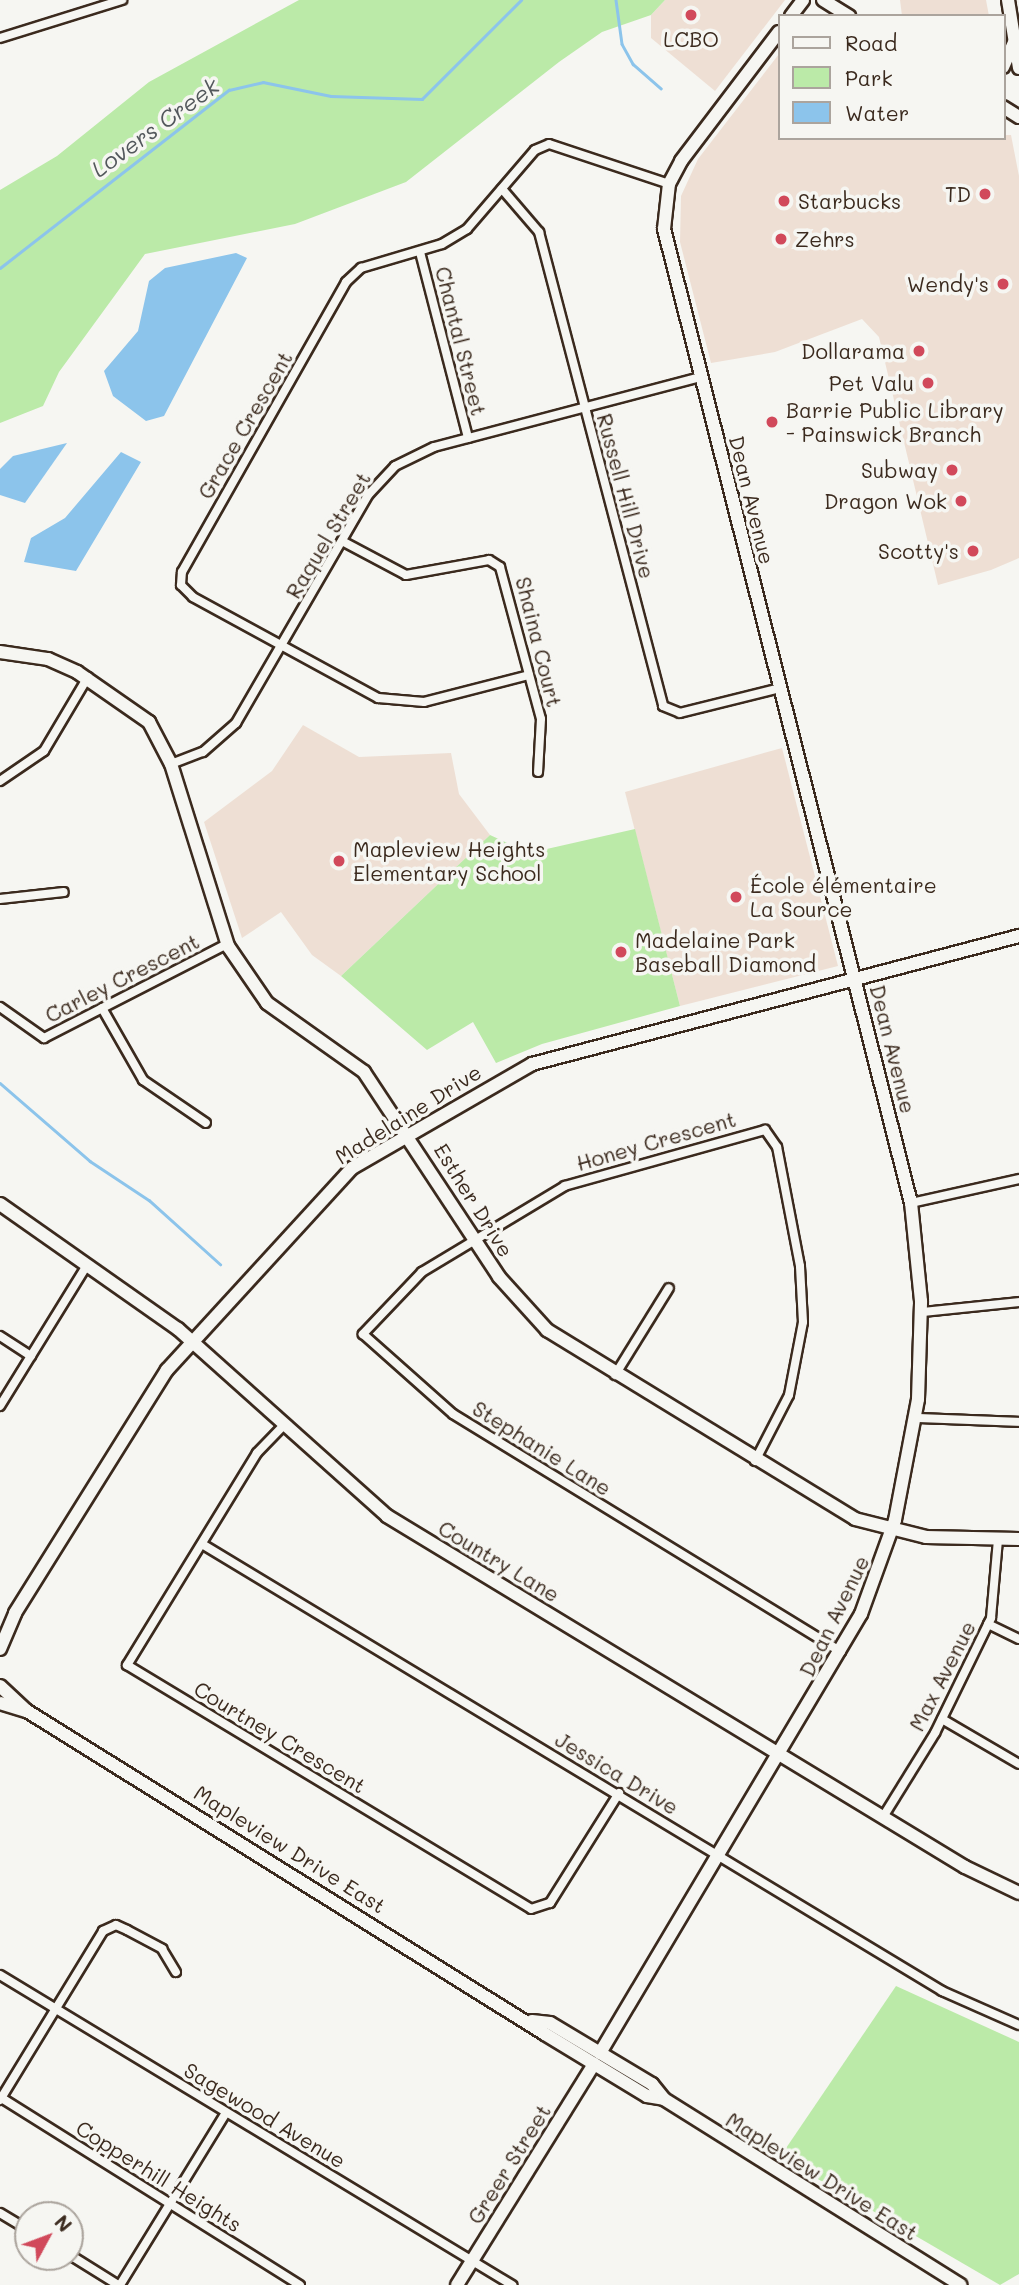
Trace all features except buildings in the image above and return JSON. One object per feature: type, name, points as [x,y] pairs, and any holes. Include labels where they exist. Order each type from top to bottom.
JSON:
[{"type":"street","points":[[0,38],[122,0]]},
{"type":"street","points":[[823,0],[846,14]]},
{"type":"street","points":[[1008,0],[1019,68]]},
{"type":"street","name":"Dean Avenue","points":[[597,2058],[841,1652],[892,1531],[916,1418],[922,1312],[911,1203],[666,242],[670,184],[687,150],[778,33]]},
{"type":"street","points":[[1005,62],[1014,42]]},
{"type":"street","name":"Grace Crescent","points":[[529,675],[437,699],[399,702],[358,691],[186,592],[182,572],[346,282],[369,264],[420,252],[467,229],[535,150],[549,144],[670,184]]},
{"type":"street","name":"Russell Hill Drive","points":[[502,190],[539,232],[663,706],[680,713],[780,688]]},
{"type":"street","name":"Chantal Street","points":[[420,252],[467,438]]},
{"type":"street","name":"Raquel Street","points":[[171,764],[203,752],[236,723],[369,494],[395,466],[467,438],[701,377]]},
{"type":"street","name":"Shaina Court","points":[[342,541],[414,576],[495,562],[541,719],[538,772]]},
{"type":"street","name":"Esther Drive","points":[[0,652],[48,659],[88,677],[139,711],[171,764],[227,944],[267,1003],[364,1072],[410,1133],[475,1240],[533,1317],[615,1375],[832,1507],[892,1531],[1019,1539]]},
{"type":"street","points":[[0,781],[44,751],[88,677]]},
{"type":"street","points":[[0,899],[64,892]]},
{"type":"street","name":"Madelaine Drive","points":[[0,1649],[15,1613],[167,1370],[342,1175],[532,1064],[1019,936]]},
{"type":"street","name":"Carley Crescent","points":[[0,1007],[44,1038],[227,944]]},
{"type":"street","points":[[102,1009],[143,1080],[206,1123]]},
{"type":"street","name":"Honey Crescent","points":[[475,1240],[579,1180],[755,1130],[769,1133],[800,1266],[803,1322],[789,1395],[755,1461]]},
{"type":"street","points":[[911,1203],[1019,1179]]},
{"type":"street","name":"Country Lane","points":[[0,1204],[193,1342],[387,1516],[883,1817],[1019,1893]]},
{"type":"street","name":"Stephanie Lane","points":[[475,1240],[417,1276],[363,1334],[453,1413],[841,1652]]},
{"type":"street","points":[[0,1406],[87,1265]]},
{"type":"street","points":[[615,1375],[669,1288]]},
{"type":"street","points":[[922,1312],[1019,1302]]},
{"type":"street","points":[[0,1336],[31,1356]]},
{"type":"street","points":[[916,1418],[1019,1422]]},
{"type":"street","name":"Courtney Crescent","points":[[284,1425],[257,1453],[127,1665],[524,1906],[537,1910],[550,1903],[619,1793]]},
{"type":"street","name":"Max Avenue","points":[[883,1817],[942,1719],[988,1624],[997,1596],[998,1539]]},
{"type":"street","name":"Jessica Drive","points":[[202,1544],[619,1793],[942,1991],[1019,2025]]},
{"type":"street","name":"Madelaine Drive","points":[[0,1625],[15,1613]]},
{"type":"street","points":[[988,1624],[1019,1639]]},
{"type":"street","name":"Mapleview Drive East","points":[[0,1686],[27,1711],[597,2058],[647,2096],[664,2099],[961,2285]]},
{"type":"street","name":"Mapleview Drive East","points":[[0,1703],[27,1711]]},
{"type":"street","points":[[942,1719],[1019,1764]]},
{"type":"street","points":[[0,2098],[103,1931],[116,1925],[162,1950],[176,1972]]},
{"type":"street","name":"Sagewood Avenue","points":[[0,1975],[512,2285]]},
{"type":"street","name":"Greer Street","points":[[457,2285],[597,2058]]},
{"type":"street","name":"Copperhill Heights","points":[[0,2098],[300,2285]]},
{"type":"street","points":[[84,2264],[119,2285],[226,2113]]},
{"type":"shaded area","points":[[665,0],[785,0],[715,91],[651,38],[651,15]]},
{"type":"shaded area","points":[[900,0],[986,0],[989,14],[902,14]]},
{"type":"shaded area","points":[[778,55],[778,140],[1005,140],[1005,135],[1011,135],[1019,176],[1019,558],[991,570],[938,585],[879,337],[862,319],[775,352],[711,363],[680,242],[681,196],[698,159]]},
{"type":"shaded area","name":"Mapleview Heights Elementary School","points":[[303,725],[359,757],[451,753],[459,794],[490,835],[341,976],[312,955],[281,912],[242,938],[204,822],[272,771]]},
{"type":"shaded area","name":"École élémentaire La Source","points":[[782,748],[838,966],[680,1006],[625,792]]},
{"type":"green space","points":[[299,0],[665,0],[651,15],[602,32],[559,62],[406,182],[295,224],[145,254],[59,372],[43,406],[0,423],[0,190],[57,156],[149,82]]},
{"type":"green space","points":[[635,829],[680,1006],[542,1044],[496,1063],[473,1022],[427,1050],[341,976],[490,835],[529,853]]},
{"type":"green space","points":[[896,1986],[1019,2042],[1019,2274],[1000,2285],[780,2157]]},
{"type":"water","points":[[236,253],[247,258],[164,416],[146,421],[113,396],[104,371],[138,331],[149,281],[165,268]]},
{"type":"water","points":[[67,443],[25,503],[0,495],[0,469],[13,456]]},
{"type":"water","points":[[121,452],[141,462],[76,571],[24,562],[31,538],[65,518]]},
{"type":"waterway","name":"Lovers Creek","points":[[0,268],[229,90],[263,82],[331,96],[422,99],[521,0]]},
{"type":"waterway","points":[[616,0],[622,44],[633,64],[661,88]]},
{"type":"waterway","points":[[0,1083],[90,1161],[149,1200],[220,1264]]},
{"type":"place","name":"LCBO","points":[[691,15]]},
{"type":"place","name":"TD","points":[[985,194]]},
{"type":"place","name":"Starbucks","points":[[784,201]]},
{"type":"place","name":"Zehrs","points":[[781,239]]},
{"type":"place","name":"Wendy's","points":[[1003,284]]},
{"type":"place","name":"Dollarama","points":[[919,351]]},
{"type":"place","name":"Pet Valu","points":[[928,383]]},
{"type":"place","name":"Barrie Public Library - Painswick Branch","points":[[772,422]]},
{"type":"place","name":"Subway","points":[[952,470]]},
{"type":"place","name":"Dragon Wok","points":[[961,501]]},
{"type":"place","name":"Scotty's","points":[[973,551]]},
{"type":"place","name":"Mapleview Heights Elementary School","points":[[339,861]]},
{"type":"place","name":"École élémentaire La Source","points":[[736,897]]},
{"type":"place","name":"Madelaine Park Baseball Diamond","points":[[621,952]]}]
